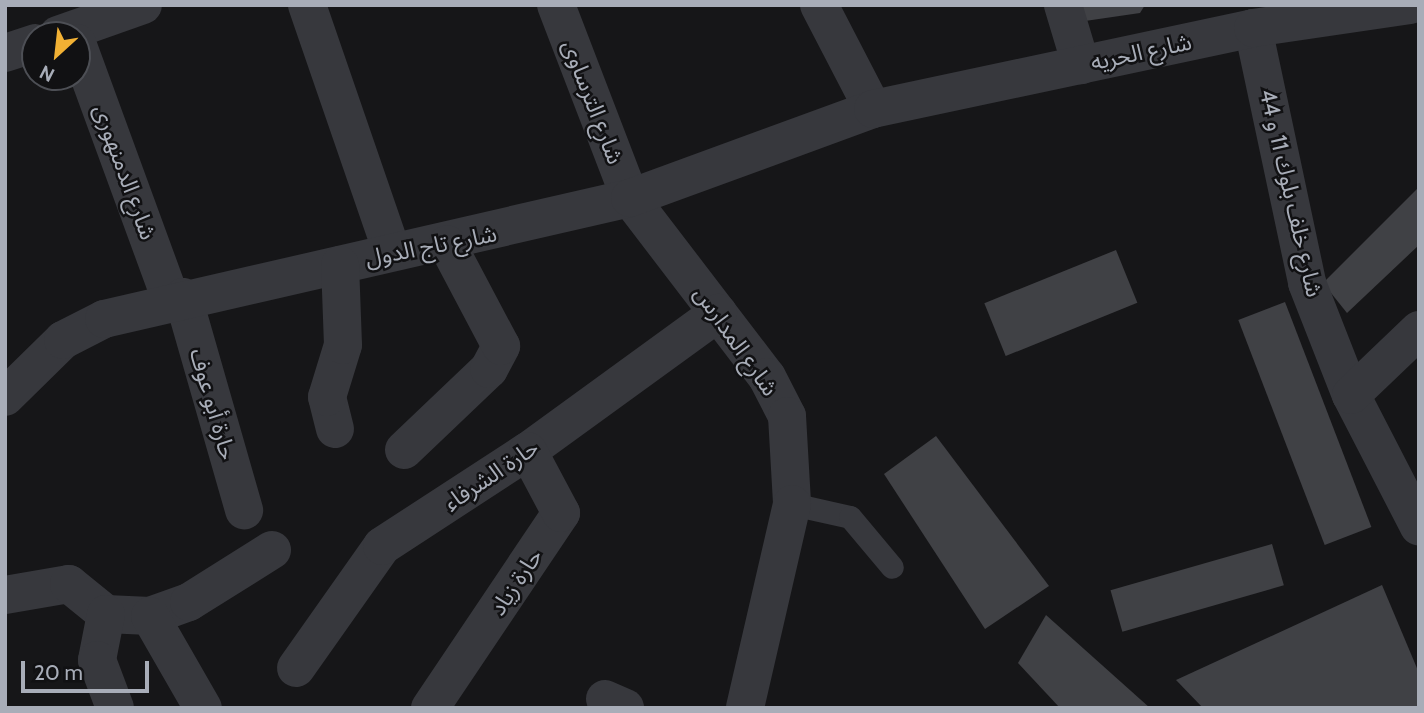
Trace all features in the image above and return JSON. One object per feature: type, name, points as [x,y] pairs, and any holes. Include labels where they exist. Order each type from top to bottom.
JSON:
[{"type":"street","points":[[91,23],[144,5]]},
{"type":"street","points":[[307,5],[392,252]]},
{"type":"street","name":"شارع الترساوى","points":[[556,5],[630,198]]},
{"type":"street","points":[[819,5],[873,109]]},
{"type":"street","points":[[1063,5],[1081,65]]},
{"type":"street","name":"شارع الحريه","points":[[873,109],[1081,65],[1262,19],[1410,5]]},
{"type":"street","name":"شارع خلف بلوك 11 و 44","points":[[1262,19],[1307,283],[1351,395],[1409,483],[1419,527]]},
{"type":"street","name":"شارع الدمنهورى","points":[[91,84],[178,299]]},
{"type":"street","name":"شارع تاج الدول","points":[[5,397],[63,340],[104,319],[178,299],[392,252],[447,244],[630,198],[873,109]]},
{"type":"street","name":"شارع المدارس","points":[[630,198],[767,377],[787,416],[792,504],[745,708]]},
{"type":"street","points":[[404,450],[489,369],[501,346],[447,244]]},
{"type":"street","points":[[335,429],[328,385],[343,345],[340,265]]},
{"type":"street","name":"حارة أبو عوف","points":[[178,299],[244,510]]},
{"type":"street","name":"حارة الشرفاء","points":[[296,667],[382,546],[528,451],[718,313]]},
{"type":"street","points":[[1351,395],[1419,330]]},
{"type":"street","name":"حارة زياد","points":[[430,708],[561,513],[528,451]]},
{"type":"street","points":[[5,595],[69,584],[106,614],[150,616],[188,601],[272,550]]},
{"type":"street","points":[[106,614],[97,660],[115,708]]},
{"type":"street","points":[[150,616],[203,708]]},
{"type":"lane","points":[[792,504],[850,517],[892,568]]},
{"type":"building","points":[[1080,5],[1145,5],[1140,13],[1085,21]]},
{"type":"building","points":[[1419,187],[1419,245],[1347,313],[1323,283]]},
{"type":"building","points":[[1116,250],[1137,303],[1006,356],[984,303]]},
{"type":"building","points":[[1285,302],[1371,527],[1325,545],[1238,320]]},
{"type":"building","points":[[936,436],[1049,586],[985,629],[884,474]]},
{"type":"building","points":[[1272,544],[1284,585],[1122,632],[1111,590]]},
{"type":"building","points":[[1382,585],[1419,673],[1419,708],[1203,708],[1176,680]]},
{"type":"building","points":[[1046,615],[1150,708],[1060,708],[1018,663]]}]
